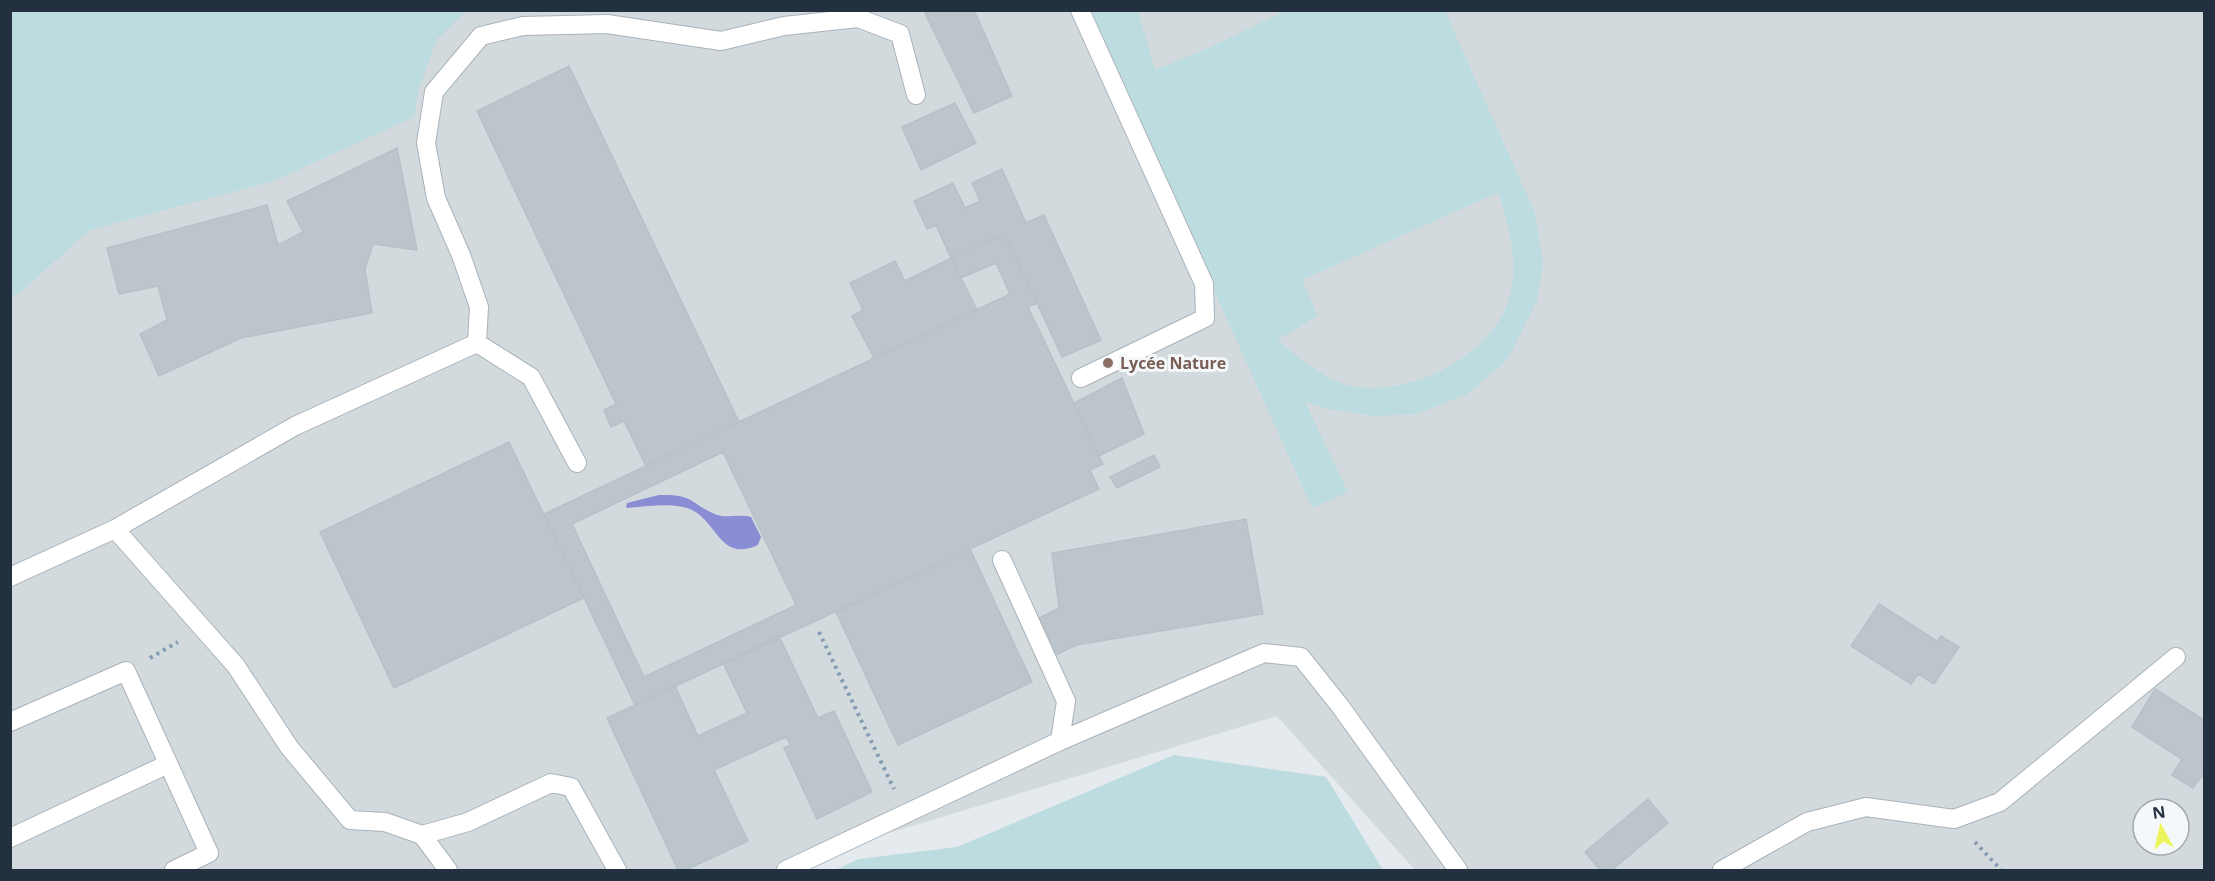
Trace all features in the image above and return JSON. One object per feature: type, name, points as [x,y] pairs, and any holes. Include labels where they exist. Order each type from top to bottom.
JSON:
[{"type":"lane","points":[[1080,10],[1204,284],[1205,318],[1082,378]]},
{"type":"lane","points":[[477,343],[478,307],[461,255],[436,198],[426,143],[434,92],[481,36],[523,26],[607,24],[721,41],[784,26],[858,18],[900,34],[916,95]]},
{"type":"lane","points":[[477,343],[531,377],[577,463]]},
{"type":"lane","points":[[10,577],[115,529],[295,426],[477,343]]},
{"type":"lane","points":[[115,529],[236,666],[288,747],[350,820],[385,822],[422,835],[447,870]]},
{"type":"lane","points":[[1002,560],[1066,701],[1060,741]]},
{"type":"lane","points":[[786,870],[1060,741],[1264,653],[1301,657],[1340,706],[1458,870]]},
{"type":"lane","points":[[1722,870],[1807,822],[1866,807],[1954,819],[2000,802],[2176,657]]},
{"type":"lane","points":[[10,722],[126,671],[209,854],[174,870]]},
{"type":"lane","points":[[10,838],[168,764]]},
{"type":"lane","points":[[422,835],[468,822],[551,783],[571,787],[617,870]]},
{"type":"path","points":[[126,671],[203,628]]},
{"type":"path","points":[[819,632],[906,814]]},
{"type":"path","points":[[1954,819],[2001,870]]},
{"type":"shaded area","points":[[11,10],[466,11],[437,39],[419,88],[414,117],[274,181],[90,230],[17,295],[10,295]]},
{"type":"shaded area","name":"Lycée Nature","points":[[10,11],[2204,11],[2204,870],[1415,870],[1277,716],[872,838],[803,870],[11,870]]},
{"type":"shaded area","points":[[1088,11],[1138,11],[1155,70],[1202,51],[1285,11],[1445,11],[1535,213],[1543,263],[1537,301],[1508,359],[1468,394],[1417,414],[1375,416],[1328,409],[1305,402],[1348,492],[1312,508]],"holes":[[[1497,193],[1512,246],[1512,287],[1505,310],[1493,330],[1456,362],[1434,374],[1410,382],[1387,387],[1364,388],[1341,383],[1329,377],[1277,340],[1318,316],[1302,280]]]},
{"type":"shaded area","points":[[1174,755],[1326,777],[1383,870],[835,870],[859,859],[957,847]]},
{"type":"water","points":[[659,495],[686,498],[717,515],[751,517],[761,537],[758,545],[744,549],[733,548],[725,543],[695,511],[683,507],[662,505],[626,508],[627,503]]},
{"type":"building","points":[[931,10],[974,10],[1012,96],[974,113],[925,13]]},
{"type":"building","points":[[569,66],[739,422],[646,466],[624,421],[611,427],[604,410],[616,404],[477,111]]},
{"type":"building","points":[[955,103],[976,143],[921,170],[902,127]]},
{"type":"building","points":[[397,148],[417,250],[373,244],[365,269],[372,313],[241,338],[159,376],[140,334],[167,320],[158,286],[119,294],[107,248],[267,205],[278,245],[303,232],[287,201]]},
{"type":"building","points":[[1002,169],[1026,223],[1044,215],[1101,340],[1062,357],[1005,234],[951,258],[936,225],[927,229],[914,201],[953,183],[965,208],[980,201],[972,183]]},
{"type":"building","points":[[1005,234],[1037,303],[1028,307],[1103,464],[1090,470],[1099,489],[635,705],[544,514],[1010,294],[996,263],[961,278],[951,258]],"holes":[[[723,452],[796,605],[644,677],[572,524]]]},
{"type":"building","points":[[951,258],[977,310],[874,358],[852,316],[863,310],[850,283],[895,261],[905,281]]},
{"type":"building","points":[[1122,378],[1144,434],[1099,456],[1074,403]]},
{"type":"building","points":[[509,442],[584,598],[394,688],[320,532]]},
{"type":"building","points":[[1154,455],[1160,467],[1117,488],[1110,477]]},
{"type":"building","points":[[1246,519],[1263,614],[1076,645],[1052,657],[1035,620],[1059,608],[1052,553]]},
{"type":"building","points":[[970,549],[1032,682],[898,745],[836,612]]},
{"type":"building","points":[[1879,604],[1937,641],[1941,636],[1959,647],[1934,684],[1918,674],[1911,684],[1851,646]]},
{"type":"building","points":[[779,636],[818,718],[834,711],[872,792],[817,819],[784,748],[791,745],[786,737],[714,770],[748,841],[686,870],[678,870],[607,718],[675,686],[698,736],[747,713],[723,663]]},
{"type":"building","points":[[2155,689],[2204,720],[2204,773],[2193,788],[2172,775],[2182,759],[2132,727]]},
{"type":"building","points":[[1648,799],[1668,823],[1612,870],[1600,870],[1585,852]]},
{"type":"place","name":"Lycée Nature","points":[[1108,363]]}]
